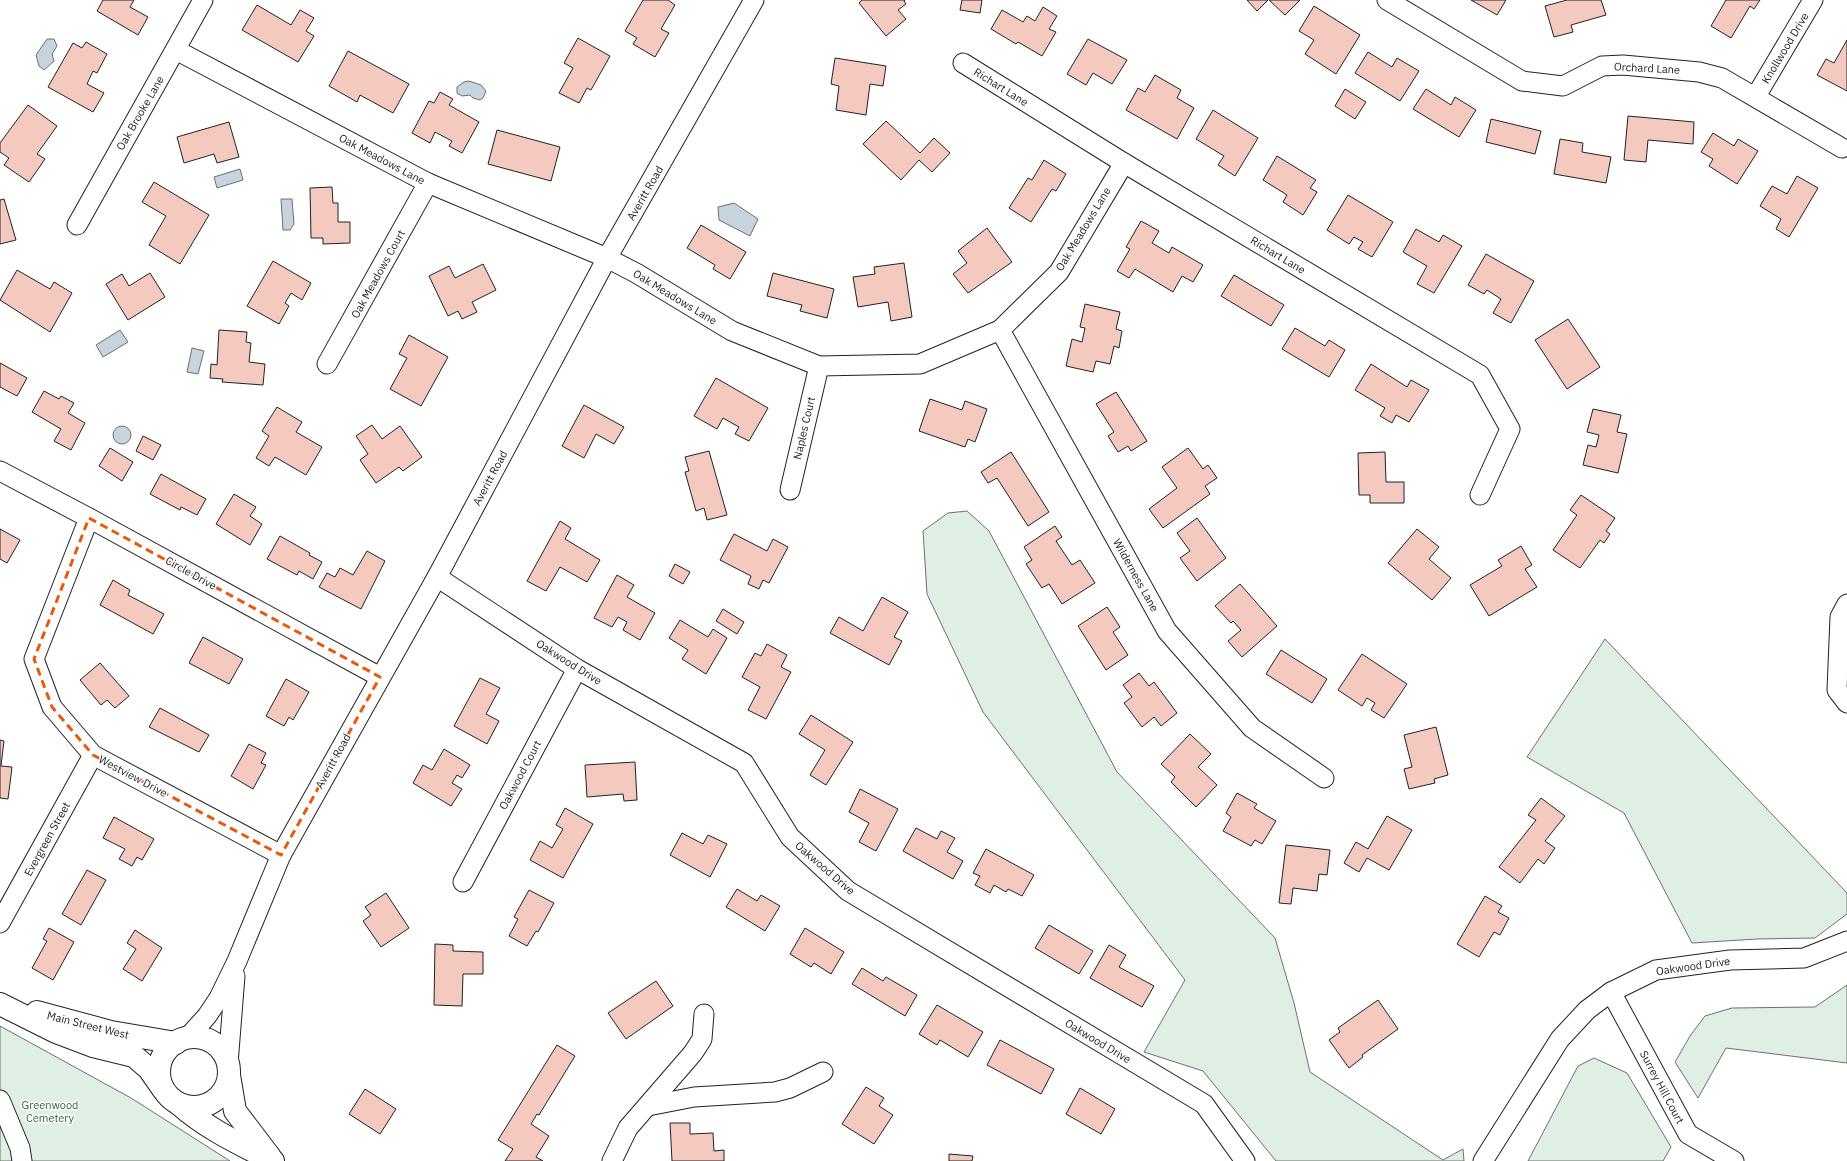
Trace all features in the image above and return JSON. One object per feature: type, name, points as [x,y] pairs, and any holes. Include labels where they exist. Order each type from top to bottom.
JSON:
[{"type":"main road","name":"Main Street West","points":[[0,1004],[54,1016],[111,1032],[182,1040],[205,1039],[216,1045],[224,1053],[229,1070],[235,1111],[273,1161]]},
{"type":"main road","name":"Main Street West","points":[[0,1004],[56,1032],[93,1046],[134,1056],[149,1069],[173,1100],[195,1119],[225,1137],[273,1161]]},
{"type":"main road","points":[[182,1040],[165,1053],[160,1064],[159,1075],[162,1086],[173,1100],[188,1107],[200,1107],[211,1103],[220,1096],[226,1087],[229,1070]]},
{"type":"street","name":"Oak Brooke Lane","points":[[77,225],[203,0]]},
{"type":"street","name":"Averitt Road","points":[[182,1040],[208,1016],[219,998],[238,961],[281,855],[437,577],[607,258],[754,0]]},
{"type":"street","name":"Orchard Lane","points":[[1387,0],[1522,81],[1563,86],[1602,66],[1623,65],[1699,72],[1722,78],[1756,96],[1842,148]]},
{"type":"street","name":"Knollwood Drive","points":[[1756,96],[1813,0]]},
{"type":"street","name":"Oak Meadows Lane","points":[[176,50],[428,183],[607,258],[636,273],[732,330],[818,366],[920,364],[1000,330],[1059,272],[1124,163]]},
{"type":"street","name":"Richart Lane","points":[[962,63],[1124,163],[1480,375],[1510,429],[1480,495]]},
{"type":"street","name":"Oak Meadows Court","points":[[327,364],[428,183]]},
{"type":"street","name":"Wilderness Lane","points":[[1000,330],[1167,631],[1252,728],[1324,778]]},
{"type":"street","name":"Naples Court","points":[[790,490],[818,366]]},
{"type":"street","name":"Circle Drive","points":[[0,471],[90,518],[380,677]]},
{"type":"street","name":"Westview Drive","points":[[90,518],[34,659],[52,707],[93,755],[281,855]]},
{"type":"street","name":"Oakwood Drive","points":[[437,577],[577,669],[744,764],[790,837],[848,890],[1204,1104],[1245,1161]]},
{"type":"street","points":[[1847,604],[1840,617],[1836,690],[1847,703]]},
{"type":"street","name":"Oakwood Court","points":[[463,882],[577,669]]},
{"type":"street","name":"Evergreen Street","points":[[0,923],[93,755]]},
{"type":"street","name":"Oakwood Drive","points":[[1483,1161],[1560,1039],[1587,1010],[1611,992],[1656,970],[1730,960],[1804,958],[1847,941]]},
{"type":"street","name":"Averitt Road","points":[[229,1070],[233,996],[238,961]]},
{"type":"street","name":"Surrey Hill Court","points":[[1611,992],[1688,1134],[1734,1161]]},
{"type":"street","points":[[612,1161],[628,1128],[693,1054],[702,1039],[704,1014]]},
{"type":"street","points":[[648,1106],[694,1097],[774,1092],[790,1088],[823,1072]]},
{"type":"street","points":[[0,1100],[20,1148],[22,1161]]},
{"type":"highlighted area","points":[[89,518],[380,677],[281,855],[93,755],[52,707],[34,659]]},
{"type":"green space","points":[[967,511],[989,531],[1117,772],[1275,938],[1294,1003],[1310,1072],[1443,1160],[1463,1149],[1464,1161],[1276,1161],[1203,1071],[1144,1052],[1185,980],[983,712],[927,594],[923,531],[948,513]]},
{"type":"green space","points":[[1605,639],[1847,893],[1847,914],[1815,938],[1757,939],[1692,943],[1624,813],[1527,757]]},
{"type":"green space","points":[[1847,985],[1847,1063],[1726,1048],[1698,1098],[1675,1062],[1690,1036],[1705,1016],[1732,1008],[1815,1007]]},
{"type":"green space","name":"Greenwood Cemetery","points":[[0,1026],[131,1098],[230,1161],[0,1161]]},
{"type":"green space","points":[[1594,1058],[1627,1073],[1671,1147],[1663,1161],[1528,1161],[1578,1066]]},
{"type":"shaded area","points":[[47,39],[54,39],[57,46],[52,54],[54,61],[44,70],[39,66],[36,55]]},
{"type":"shaded area","points":[[469,81],[481,85],[486,91],[483,98],[480,100],[473,98],[470,95],[462,96],[457,93],[457,87],[464,82]]},
{"type":"shaded area","points":[[240,169],[243,180],[217,188],[214,177]]},
{"type":"shaded area","points":[[281,199],[292,199],[294,224],[290,230],[283,230]]},
{"type":"shaded area","points":[[734,203],[758,219],[750,236],[719,220],[718,207]]},
{"type":"shaded area","points":[[120,330],[128,342],[103,357],[96,345]]},
{"type":"shaded area","points":[[192,348],[204,351],[198,374],[187,372]]},
{"type":"shaded area","points":[[118,426],[126,426],[131,431],[129,442],[126,444],[118,444],[113,439],[113,431]]},
{"type":"building","points":[[103,0],[134,0],[130,7],[148,17],[138,35],[97,11]]},
{"type":"building","points":[[643,0],[668,0],[675,5],[661,29],[669,33],[655,57],[633,44],[637,38],[625,31]]},
{"type":"building","points":[[862,0],[905,0],[904,1],[906,4],[898,10],[906,19],[886,36],[859,3]]},
{"type":"building","points":[[962,0],[982,0],[980,13],[960,10]]},
{"type":"building","points":[[1247,0],[1268,0],[1257,11]]},
{"type":"building","points":[[1269,0],[1300,0],[1285,15]]},
{"type":"building","points":[[1471,0],[1506,0],[1497,15]]},
{"type":"building","points":[[1567,0],[1601,0],[1606,15],[1571,25],[1573,32],[1554,37],[1545,6]]},
{"type":"building","points":[[1726,0],[1760,0],[1754,9],[1750,6],[1731,38],[1711,26]]},
{"type":"building","points":[[257,5],[291,25],[300,10],[314,18],[306,31],[314,36],[298,62],[242,30]]},
{"type":"building","points":[[1314,6],[1360,35],[1336,74],[1305,54],[1314,40],[1299,31]]},
{"type":"building","points":[[1043,7],[1057,16],[1049,29],[1056,32],[1042,56],[1018,42],[1016,44],[991,29],[1002,10],[1023,22],[1027,16],[1035,21]]},
{"type":"building","points":[[578,38],[610,56],[591,90],[587,88],[579,103],[559,93],[573,68],[564,63]]},
{"type":"building","points":[[1088,39],[1127,60],[1112,84],[1093,73],[1086,85],[1067,74]]},
{"type":"building","points":[[1847,40],[1847,91],[1817,75],[1826,59],[1834,63]]},
{"type":"building","points":[[86,42],[107,54],[97,73],[93,71],[87,84],[104,93],[93,112],[48,87],[73,43],[82,48]]},
{"type":"building","points":[[348,51],[409,84],[393,113],[360,95],[357,102],[329,86]]},
{"type":"building","points":[[1368,52],[1392,67],[1397,58],[1419,71],[1400,101],[1355,73]]},
{"type":"building","points":[[835,58],[886,66],[883,86],[870,84],[866,115],[836,110],[839,86],[831,84]]},
{"type":"building","points":[[1155,75],[1181,90],[1177,98],[1194,108],[1177,139],[1126,110],[1138,88],[1145,92]]},
{"type":"building","points":[[1345,89],[1366,102],[1355,119],[1335,106]]},
{"type":"building","points":[[1426,89],[1451,105],[1455,97],[1476,110],[1459,137],[1413,109]]},
{"type":"building","points":[[440,92],[453,99],[449,105],[479,122],[462,153],[449,146],[452,141],[435,132],[430,143],[412,133],[429,101],[434,103]]},
{"type":"building","points":[[28,105],[57,126],[37,154],[45,159],[29,182],[4,165],[9,158],[0,152],[0,143]]},
{"type":"building","points":[[1213,110],[1258,138],[1235,176],[1218,165],[1224,156],[1196,139]]},
{"type":"building","points":[[1628,116],[1694,122],[1693,144],[1648,140],[1646,162],[1624,160]]},
{"type":"building","points":[[1491,119],[1541,131],[1535,154],[1486,142]]},
{"type":"building","points":[[886,121],[920,153],[934,138],[950,153],[932,172],[919,160],[901,180],[863,144]]},
{"type":"building","points":[[229,122],[239,157],[217,163],[214,154],[184,163],[177,137]]},
{"type":"building","points":[[497,130],[560,147],[551,181],[488,164]]},
{"type":"building","points":[[1713,133],[1734,146],[1738,139],[1758,151],[1737,184],[1709,166],[1713,159],[1701,152]]},
{"type":"building","points":[[1560,139],[1583,143],[1582,152],[1611,157],[1606,183],[1554,174]]},
{"type":"building","points":[[1277,156],[1316,180],[1310,188],[1317,192],[1303,215],[1283,202],[1287,195],[1263,180]]},
{"type":"building","points":[[1044,160],[1066,174],[1056,191],[1052,189],[1031,222],[1009,208],[1028,178],[1032,180]]},
{"type":"building","points":[[1797,176],[1818,188],[1789,237],[1776,229],[1781,219],[1760,206],[1772,186],[1787,194]]},
{"type":"building","points":[[154,182],[209,215],[180,264],[149,245],[166,216],[142,202]]},
{"type":"building","points":[[332,187],[333,203],[338,203],[338,222],[350,222],[350,243],[323,244],[323,238],[311,238],[310,188]]},
{"type":"building","points":[[1348,195],[1393,222],[1372,257],[1358,249],[1363,242],[1354,237],[1349,244],[1327,230]]},
{"type":"building","points":[[4,199],[16,240],[0,244],[0,200]]},
{"type":"building","points":[[1141,221],[1159,231],[1152,243],[1169,253],[1172,247],[1203,265],[1193,282],[1182,276],[1173,292],[1135,269],[1129,278],[1117,271],[1130,249],[1126,247]]},
{"type":"building","points":[[701,225],[746,252],[730,279],[713,269],[715,265],[687,248]]},
{"type":"building","points":[[987,228],[1012,262],[968,293],[953,274],[967,263],[958,251]]},
{"type":"building","points":[[1416,229],[1439,242],[1443,235],[1462,246],[1434,293],[1417,284],[1427,266],[1403,252]]},
{"type":"building","points":[[1486,254],[1534,281],[1511,323],[1493,313],[1501,299],[1487,290],[1484,294],[1468,285]]},
{"type":"building","points":[[273,261],[311,283],[302,300],[291,293],[285,303],[289,306],[279,324],[247,306]]},
{"type":"building","points":[[904,263],[912,317],[891,321],[888,302],[858,307],[853,277],[875,274],[874,267]]},
{"type":"building","points":[[483,264],[496,290],[472,302],[477,312],[462,319],[458,311],[448,316],[429,276],[449,266],[455,278]]},
{"type":"building","points":[[17,270],[50,289],[54,282],[72,293],[50,332],[0,300]]},
{"type":"building","points":[[150,273],[165,297],[128,320],[106,284],[122,274],[129,286]]},
{"type":"building","points":[[773,273],[834,289],[827,318],[800,311],[802,305],[767,296]]},
{"type":"building","points":[[1234,275],[1284,305],[1271,326],[1221,296]]},
{"type":"building","points":[[1085,304],[1120,312],[1116,329],[1122,331],[1119,348],[1114,346],[1110,364],[1096,361],[1093,372],[1066,366],[1072,339],[1082,342],[1085,328],[1080,327]]},
{"type":"building","points":[[1568,319],[1600,367],[1567,389],[1535,340]]},
{"type":"building","points":[[1295,328],[1325,346],[1329,340],[1345,350],[1329,377],[1282,349]]},
{"type":"building","points":[[219,330],[247,332],[246,342],[251,343],[249,362],[265,364],[263,385],[222,382],[223,379],[210,378],[211,364],[217,365]]},
{"type":"building","points":[[409,335],[448,357],[421,406],[390,389],[407,358],[399,354]]},
{"type":"building","points":[[0,363],[27,378],[17,396],[0,387]]},
{"type":"building","points":[[1371,364],[1407,387],[1411,380],[1429,390],[1409,422],[1396,415],[1392,423],[1380,416],[1385,408],[1355,390]]},
{"type":"building","points":[[716,378],[768,408],[749,441],[735,434],[739,427],[723,418],[717,429],[694,416]]},
{"type":"building","points":[[44,391],[59,399],[61,396],[74,403],[68,413],[85,423],[71,450],[54,441],[61,429],[32,412]]},
{"type":"building","points":[[1116,392],[1147,441],[1131,451],[1128,446],[1118,452],[1108,436],[1114,432],[1096,404]]},
{"type":"building","points":[[930,399],[962,410],[965,401],[987,409],[975,442],[968,439],[965,447],[919,431]]},
{"type":"building","points":[[584,405],[624,427],[614,444],[596,434],[584,458],[562,446]]},
{"type":"building","points":[[277,407],[302,422],[296,432],[322,447],[306,475],[275,457],[269,466],[256,458],[269,436],[262,431]]},
{"type":"building","points":[[1593,409],[1621,415],[1617,432],[1627,434],[1618,473],[1583,465],[1588,445],[1596,447],[1599,435],[1587,432]]},
{"type":"building","points":[[372,425],[382,439],[400,426],[422,457],[403,471],[399,467],[376,483],[360,460],[368,454],[356,436]]},
{"type":"building","points":[[143,436],[161,445],[153,460],[136,451]]},
{"type":"building","points":[[110,448],[133,462],[122,481],[99,466]]},
{"type":"building","points":[[1188,448],[1203,469],[1208,465],[1217,478],[1205,486],[1210,494],[1163,528],[1149,509],[1177,488],[1162,467]]},
{"type":"building","points":[[709,451],[727,515],[707,520],[704,508],[696,511],[685,472],[689,471],[685,457]]},
{"type":"building","points":[[1011,452],[1049,512],[1028,526],[997,478],[988,483],[981,472]]},
{"type":"building","points":[[1385,452],[1386,482],[1404,482],[1404,503],[1370,503],[1370,495],[1359,495],[1358,453]]},
{"type":"building","points":[[161,474],[206,499],[197,515],[181,507],[180,510],[150,494]]},
{"type":"building","points":[[234,494],[256,507],[250,516],[262,524],[250,545],[216,524]]},
{"type":"building","points":[[1581,495],[1615,518],[1606,531],[1610,534],[1604,543],[1600,540],[1580,568],[1553,550],[1577,515],[1570,510]]},
{"type":"building","points":[[1197,518],[1226,558],[1197,581],[1180,558],[1190,551],[1177,533]]},
{"type":"building","points":[[560,521],[571,528],[565,539],[600,560],[587,582],[560,567],[546,591],[527,581]]},
{"type":"building","points":[[1055,526],[1062,537],[1056,541],[1072,565],[1080,560],[1095,583],[1062,604],[1049,584],[1042,588],[1026,564],[1032,560],[1024,547]]},
{"type":"building","points":[[0,529],[20,540],[7,563],[0,559]]},
{"type":"building","points":[[1417,529],[1439,547],[1429,559],[1451,578],[1432,600],[1388,563]]},
{"type":"building","points":[[734,534],[767,551],[773,539],[788,547],[769,583],[763,580],[759,589],[748,584],[751,576],[720,560]]},
{"type":"building","points":[[280,536],[310,553],[309,555],[322,562],[313,579],[299,571],[297,575],[267,559]]},
{"type":"building","points":[[1521,546],[1532,565],[1525,569],[1537,587],[1489,616],[1470,585],[1502,566],[1498,560]]},
{"type":"building","points":[[367,551],[385,561],[361,609],[319,587],[327,573],[335,577],[340,568],[353,575]]},
{"type":"building","points":[[675,564],[690,572],[683,584],[669,576]]},
{"type":"building","points":[[617,575],[634,585],[627,597],[655,613],[640,640],[623,630],[627,622],[618,617],[612,627],[594,618]]},
{"type":"building","points":[[113,580],[130,590],[128,595],[164,614],[153,634],[100,605]]},
{"type":"building","points":[[1240,584],[1277,626],[1242,657],[1228,641],[1241,630],[1233,621],[1231,623],[1215,606]]},
{"type":"building","points":[[882,597],[908,612],[894,637],[902,641],[889,665],[830,633],[839,617],[863,631]]},
{"type":"building","points":[[1107,607],[1120,627],[1113,632],[1128,655],[1106,670],[1078,626]]},
{"type":"building","points":[[723,609],[744,622],[737,634],[716,621]]},
{"type":"building","points":[[680,620],[708,637],[713,629],[727,638],[706,674],[682,659],[688,650],[669,638]]},
{"type":"building","points":[[203,637],[243,659],[229,684],[189,663]]},
{"type":"building","points":[[767,644],[787,655],[781,667],[791,672],[766,719],[748,710],[760,687],[742,677],[755,653],[761,656]]},
{"type":"building","points":[[1281,650],[1327,679],[1312,703],[1266,674]]},
{"type":"building","points":[[1362,654],[1407,684],[1384,718],[1371,710],[1375,703],[1367,698],[1362,706],[1338,690]]},
{"type":"building","points":[[100,663],[129,696],[115,708],[107,700],[101,705],[80,680]]},
{"type":"building","points":[[1139,673],[1149,686],[1154,682],[1177,713],[1161,726],[1154,717],[1142,727],[1124,703],[1132,697],[1123,685]]},
{"type":"building","points":[[480,678],[500,688],[486,714],[499,721],[487,744],[454,726]]},
{"type":"building","points":[[286,679],[309,692],[293,720],[289,717],[284,726],[266,716]]},
{"type":"building","points":[[160,708],[209,735],[199,752],[149,727]]},
{"type":"building","points":[[811,715],[853,742],[826,785],[810,775],[825,750],[799,734]]},
{"type":"building","points":[[1436,727],[1448,775],[1434,779],[1435,783],[1409,789],[1404,769],[1412,767],[1404,735]]},
{"type":"building","points":[[1190,734],[1211,754],[1198,767],[1217,785],[1196,807],[1171,782],[1175,777],[1161,764]]},
{"type":"building","points":[[0,740],[4,741],[1,766],[12,767],[8,799],[0,798]]},
{"type":"building","points":[[249,744],[266,753],[261,763],[266,765],[253,789],[231,776]]},
{"type":"building","points":[[444,749],[470,765],[462,778],[457,775],[452,783],[462,789],[451,806],[413,783],[423,765],[432,770]]},
{"type":"building","points":[[635,762],[637,800],[624,801],[623,794],[587,797],[585,765]]},
{"type":"building","points":[[860,789],[898,809],[876,851],[859,842],[869,823],[849,812]]},
{"type":"building","points":[[1237,793],[1257,804],[1254,808],[1276,821],[1262,844],[1255,840],[1251,846],[1223,831],[1231,817],[1226,813]]},
{"type":"building","points":[[1541,798],[1565,816],[1545,841],[1555,848],[1544,864],[1538,859],[1520,883],[1499,867],[1536,820],[1528,815]]},
{"type":"building","points":[[565,808],[593,824],[563,878],[530,860],[540,841],[552,848],[563,829],[556,825]]},
{"type":"building","points":[[1387,816],[1412,830],[1389,870],[1367,858],[1359,872],[1344,863],[1356,842],[1368,849]]},
{"type":"building","points":[[114,817],[154,839],[142,860],[137,857],[132,866],[119,859],[125,849],[103,838]]},
{"type":"building","points":[[916,828],[937,839],[941,831],[955,838],[947,852],[963,861],[953,879],[903,851]]},
{"type":"building","points":[[682,833],[703,844],[708,835],[727,844],[710,877],[670,855]]},
{"type":"building","points":[[1286,845],[1330,850],[1327,875],[1319,874],[1317,891],[1293,888],[1291,904],[1279,903]]},
{"type":"building","points":[[986,849],[1034,875],[1022,896],[1008,889],[1006,892],[994,885],[990,893],[975,885],[980,876],[973,873]]},
{"type":"building","points":[[87,870],[106,880],[81,925],[62,914]]},
{"type":"building","points":[[737,889],[757,901],[761,895],[780,906],[765,931],[726,907]]},
{"type":"building","points":[[529,890],[554,903],[538,932],[536,931],[527,946],[509,936],[518,919],[514,917]]},
{"type":"building","points":[[386,893],[409,928],[381,947],[363,921],[371,915],[365,907]]},
{"type":"building","points":[[1485,896],[1502,906],[1498,912],[1509,918],[1500,935],[1494,932],[1479,957],[1457,944]]},
{"type":"building","points":[[1049,925],[1093,951],[1079,974],[1035,948]]},
{"type":"building","points":[[49,928],[74,942],[53,980],[32,968],[47,941],[43,939]]},
{"type":"building","points":[[805,928],[844,952],[831,974],[814,963],[811,967],[790,954]]},
{"type":"building","points":[[135,930],[162,948],[142,981],[123,969],[136,949],[127,943]]},
{"type":"building","points":[[435,944],[453,945],[453,951],[483,952],[483,974],[463,974],[462,1006],[434,1005]]},
{"type":"building","points":[[1109,945],[1126,955],[1119,967],[1154,986],[1142,1007],[1090,978]]},
{"type":"building","points":[[862,968],[883,981],[886,977],[917,995],[905,1016],[852,984]]},
{"type":"building","points":[[656,981],[673,1006],[626,1039],[608,1013]]},
{"type":"building","points":[[1378,1000],[1398,1029],[1362,1055],[1363,1057],[1349,1068],[1329,1040],[1340,1032],[1338,1028]]},
{"type":"building","points":[[937,1005],[983,1032],[968,1057],[940,1040],[937,1045],[919,1034]]},
{"type":"building","points":[[1000,1040],[1054,1069],[1041,1094],[987,1065]]},
{"type":"building","points":[[557,1045],[575,1056],[539,1115],[537,1114],[531,1124],[549,1136],[536,1157],[543,1161],[505,1161],[513,1149],[498,1140]]},
{"type":"building","points":[[866,1087],[884,1098],[879,1106],[893,1115],[874,1144],[842,1124]]},
{"type":"building","points":[[1080,1088],[1115,1109],[1101,1134],[1066,1114]]},
{"type":"building","points":[[365,1089],[396,1109],[380,1134],[349,1114]]},
{"type":"building","points":[[670,1123],[690,1123],[690,1134],[713,1133],[714,1151],[724,1150],[724,1161],[672,1161]]},
{"type":"building","points":[[949,1154],[973,1156],[972,1161],[949,1161]]}]
